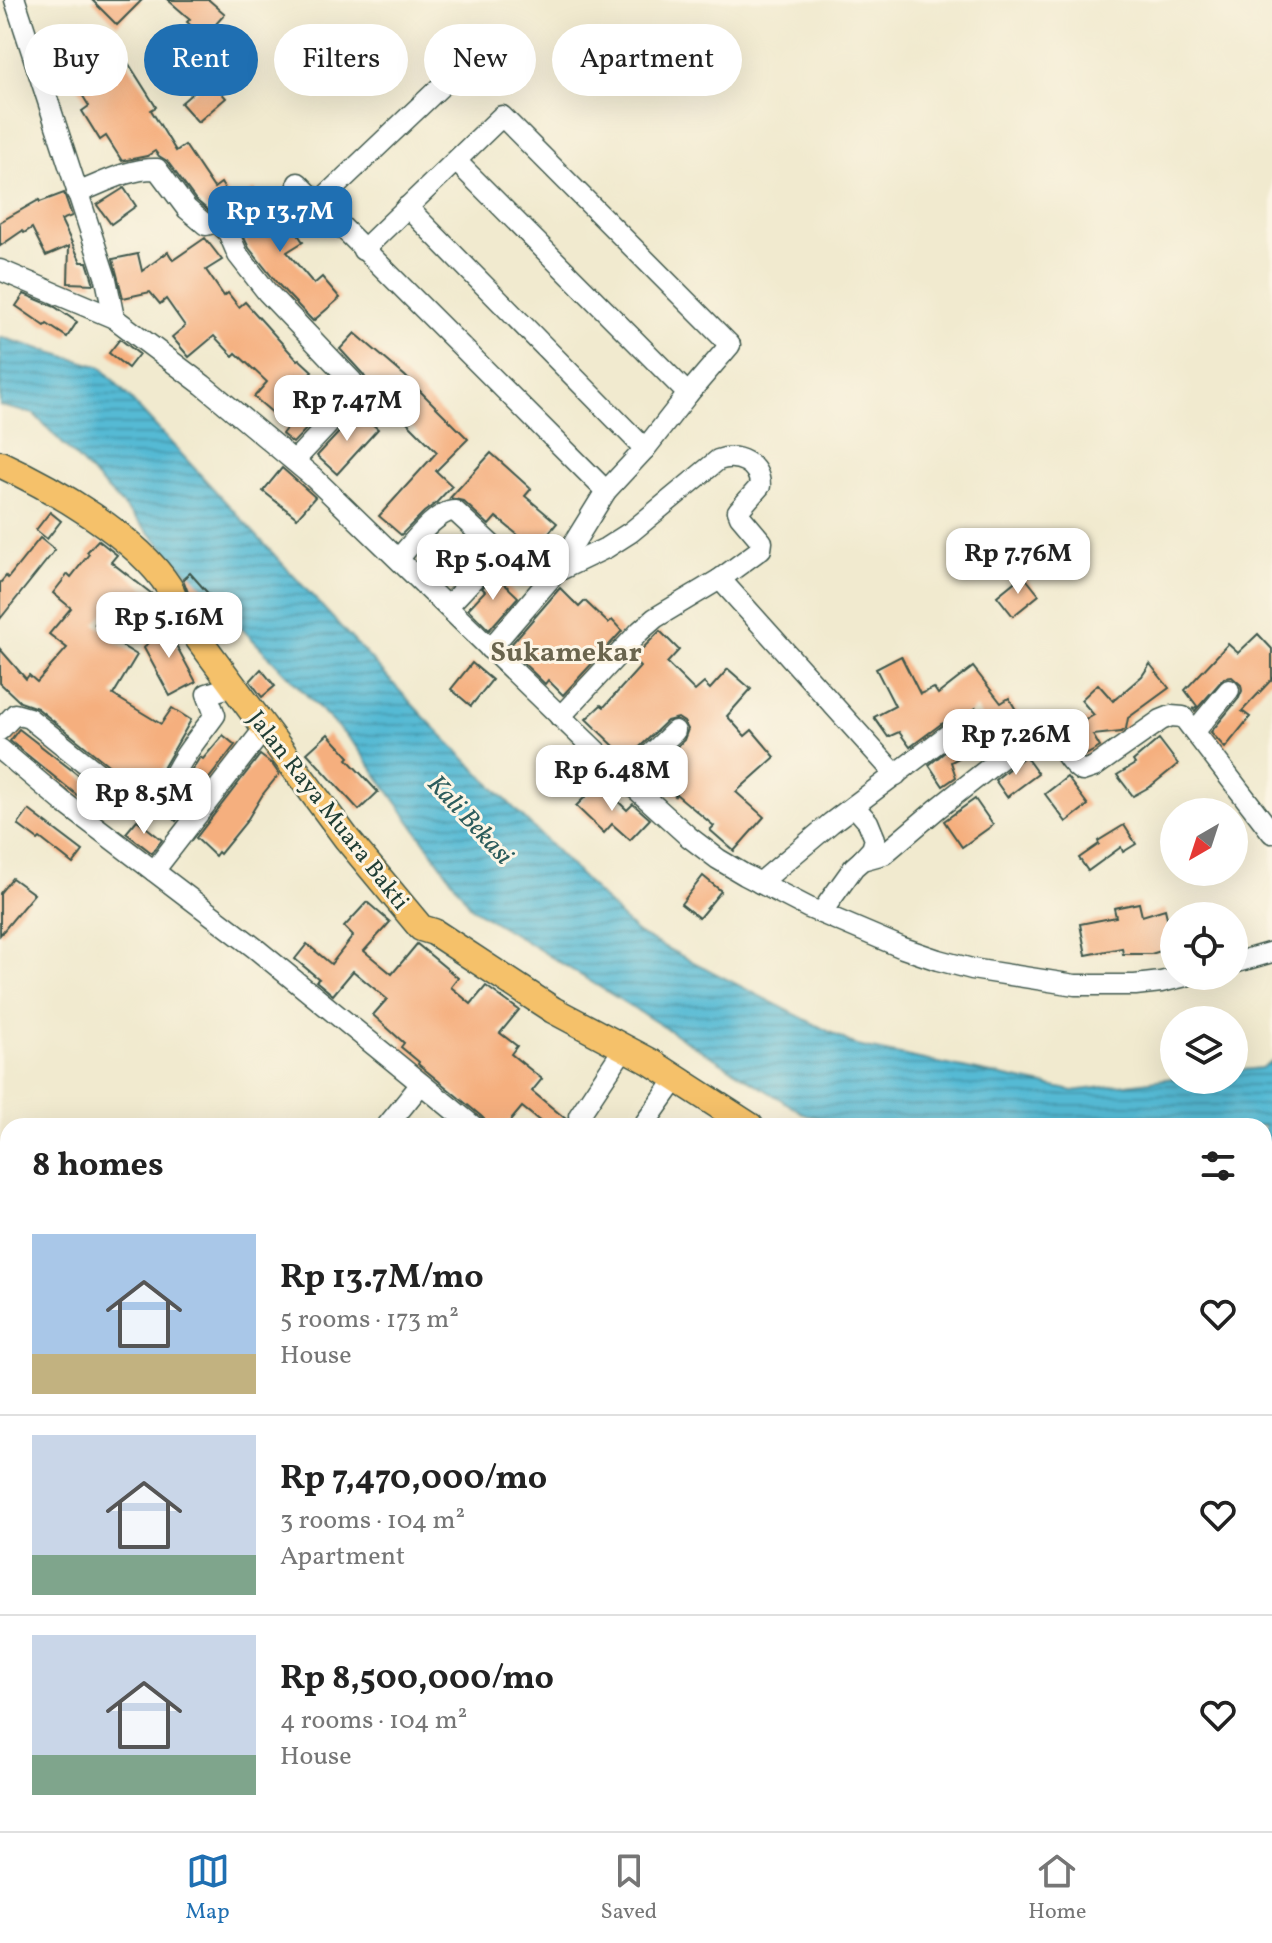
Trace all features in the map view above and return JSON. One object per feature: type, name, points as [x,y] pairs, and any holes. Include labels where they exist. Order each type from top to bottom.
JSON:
[{"type":"main road","name":"Jalan Raya Muara Bakti","points":[[0,464],[68,501],[142,556],[171,589],[177,610],[264,729],[347,839],[421,928],[434,932],[553,1010],[677,1078],[738,1118]]},
{"type":"street","points":[[15,0],[106,279],[114,318]]},
{"type":"street","points":[[317,204],[431,96]]},
{"type":"street","points":[[363,250],[502,116],[730,345],[645,449],[606,491],[556,572],[490,649]]},
{"type":"street","points":[[456,161],[688,394]]},
{"type":"street","points":[[77,193],[142,168],[157,169],[187,209],[206,225],[217,222],[228,232],[238,255],[267,292],[352,381],[357,389],[356,395],[295,460]]},
{"type":"street","points":[[298,183],[606,491]]},
{"type":"street","points":[[407,207],[645,449]]},
{"type":"street","points":[[0,270],[114,318],[295,460],[625,779],[718,859],[821,913],[938,960],[997,974],[1075,985],[1160,982]]},
{"type":"street","points":[[556,572],[631,532],[718,460],[729,456],[741,459],[752,466],[760,477],[760,486],[738,511],[762,546],[720,579],[655,618],[560,717]]},
{"type":"street","points":[[399,558],[439,515],[450,510],[455,511],[496,549],[496,555],[487,566],[448,606]]},
{"type":"street","points":[[720,579],[896,775]]},
{"type":"street","points":[[0,730],[15,714],[29,718],[96,772],[137,802],[148,806],[159,798],[215,715],[207,694],[233,686]]},
{"type":"street","points":[[1195,731],[1229,690]]},
{"type":"street","points":[[862,860],[884,854],[1041,729],[1050,732],[1073,765],[1082,771],[1094,767],[1161,720],[1179,715],[1195,731],[1272,833]]},
{"type":"street","points":[[154,871],[264,729]]},
{"type":"street","points":[[625,779],[675,731]]},
{"type":"street","points":[[760,883],[949,734]]},
{"type":"street","points":[[0,749],[62,801],[255,948],[463,1118]]},
{"type":"street","points":[[821,913],[854,867],[872,849],[875,839],[868,822],[854,806]]},
{"type":"street","points":[[1248,959],[1272,952]]},
{"type":"street","points":[[579,1116],[624,1048]]},
{"type":"street","points":[[649,1118],[677,1078]]},
{"type":"street","points":[[393,1118],[421,1084]]},
{"type":"water","name":"Kali Bekasi","points":[[0,337],[101,367],[424,717],[637,933],[857,1046],[1073,1091],[1160,1080],[1160,1094],[1248,1094],[1248,1069],[1261,1068],[1272,1061],[1272,1118],[819,1118],[806,1115],[472,908],[357,747],[34,414],[0,406]]},
{"type":"building","points":[[92,0],[142,0],[118,24]]},
{"type":"building","points":[[168,0],[209,0],[225,14],[216,24],[189,24],[187,22],[190,19]]},
{"type":"building","points":[[128,63],[144,88],[144,96],[149,96],[156,107],[151,110],[176,151],[185,145],[214,188],[221,183],[233,202],[221,210],[209,211],[155,151],[147,156],[122,161],[106,136],[100,140],[82,111],[89,106],[83,96],[128,96]]},
{"type":"building","points":[[189,96],[226,98],[198,122],[181,103]]},
{"type":"building","points":[[124,188],[136,206],[111,224],[97,205]]},
{"type":"building","points":[[254,189],[276,221],[285,215],[303,242],[287,252],[314,284],[322,277],[340,298],[313,321],[277,283],[249,248],[237,223],[223,210]]},
{"type":"building","points":[[64,193],[72,216],[61,220],[81,262],[87,262],[94,284],[68,283],[69,246],[46,256],[32,228],[0,246],[0,222],[39,200]]},
{"type":"building","points":[[205,238],[222,260],[206,270],[224,296],[228,293],[239,307],[245,302],[297,360],[334,393],[324,406],[326,408],[293,443],[282,434],[288,426],[254,397],[267,382],[236,353],[233,356],[214,336],[189,357],[172,337],[185,326],[166,299],[160,304],[150,292],[123,298],[113,259],[138,254],[142,271],[168,252],[173,260]]},
{"type":"building","points":[[24,294],[55,307],[77,322],[67,337],[16,306]]},
{"type":"building","points":[[355,333],[405,376],[468,439],[436,471],[452,486],[401,535],[379,516],[437,452],[370,390],[363,374],[340,349]]},
{"type":"building","points":[[120,339],[139,354],[128,368],[109,353]]},
{"type":"building","points":[[358,412],[378,429],[337,474],[317,456]]},
{"type":"building","points":[[491,453],[531,489],[525,496],[557,523],[535,549],[496,517],[489,525],[463,501],[450,498]]},
{"type":"building","points":[[282,468],[315,497],[297,518],[263,491]]},
{"type":"building","points":[[50,512],[61,521],[47,539],[36,530]]},
{"type":"building","points":[[40,538],[55,550],[0,619],[0,583],[6,576],[8,578]]},
{"type":"building","points":[[98,540],[117,555],[111,562],[156,597],[161,612],[155,621],[118,596],[95,624],[137,655],[113,695],[161,724],[172,708],[191,720],[146,792],[37,708],[20,702],[0,683],[0,649],[26,679],[29,675],[37,682],[67,648],[49,634],[71,608],[53,593],[68,574],[71,577]]},
{"type":"building","points":[[190,573],[212,598],[198,611],[183,579]]},
{"type":"building","points":[[495,575],[518,597],[489,630],[468,609]]},
{"type":"building","points":[[1023,575],[1039,595],[1013,616],[997,596]]},
{"type":"building","points":[[560,588],[579,607],[585,601],[608,623],[612,620],[622,631],[563,695],[548,680],[545,684],[508,648]]},
{"type":"building","points":[[164,620],[179,640],[176,645],[196,682],[170,696],[144,648]]},
{"type":"building","points":[[660,631],[679,650],[667,663],[695,691],[704,683],[710,689],[728,669],[751,689],[727,716],[745,736],[752,730],[775,757],[736,792],[764,817],[734,851],[710,830],[714,826],[675,796],[651,772],[684,740],[688,729],[684,722],[678,718],[667,721],[625,761],[586,719],[601,705],[604,707],[640,667],[632,659]]},
{"type":"building","points":[[1258,634],[1272,649],[1272,679],[1242,711],[1250,717],[1225,748],[1211,732],[1239,698],[1241,685],[1232,677],[1224,678],[1195,711],[1193,709],[1197,706],[1185,690],[1228,644],[1238,653]]},
{"type":"building","points":[[901,656],[920,694],[934,688],[938,694],[973,667],[1001,703],[1009,698],[1020,717],[992,734],[976,708],[956,723],[948,721],[941,724],[910,747],[899,732],[888,737],[874,717],[895,706],[876,669]]},
{"type":"building","points":[[472,663],[492,680],[471,706],[451,689]]},
{"type":"building","points":[[1150,664],[1169,688],[1128,718],[1126,729],[1093,735],[1100,747],[1084,756],[1066,731],[1094,715],[1081,700],[1098,684],[1113,701],[1142,676]]},
{"type":"building","points":[[261,669],[275,686],[262,697],[250,681]]},
{"type":"building","points":[[19,729],[109,799],[98,812],[10,741]]},
{"type":"building","points":[[328,734],[378,792],[359,810],[307,753]]},
{"type":"building","points":[[223,735],[235,745],[176,821],[164,810],[200,757],[203,759]]},
{"type":"building","points":[[961,739],[968,753],[951,762],[956,777],[943,786],[929,765]]},
{"type":"building","points":[[1159,739],[1178,764],[1133,796],[1117,775],[1135,764],[1133,761]]},
{"type":"building","points":[[260,755],[279,774],[246,822],[215,856],[196,838]]},
{"type":"building","points":[[1025,756],[1038,774],[1007,797],[995,780]]},
{"type":"building","points":[[1067,777],[1088,805],[1066,822],[1045,794]]},
{"type":"building","points":[[599,783],[627,810],[633,804],[650,819],[630,840],[612,824],[604,833],[576,806]]},
{"type":"building","points":[[975,799],[993,825],[962,847],[944,821]]},
{"type":"building","points":[[29,810],[83,851],[73,864],[18,825]]},
{"type":"building","points":[[137,820],[162,840],[152,853],[126,833]]},
{"type":"building","points":[[1124,825],[1136,844],[1123,852],[1121,847],[1088,871],[1079,858],[1099,844],[1098,841]]},
{"type":"building","points":[[703,876],[721,891],[699,918],[681,904]]},
{"type":"building","points":[[12,878],[34,894],[0,935],[0,893]]},
{"type":"building","points":[[367,902],[390,922],[364,951],[392,974],[417,944],[458,978],[451,987],[471,1004],[486,986],[519,1010],[500,1033],[517,1046],[511,1054],[542,1079],[532,1091],[565,1118],[536,1118],[522,1107],[513,1118],[483,1118],[401,1047],[404,1043],[373,1015],[387,999],[353,971],[333,995],[316,981],[319,979],[295,959],[307,944],[331,964],[353,936],[344,927]]},
{"type":"building","points":[[1139,903],[1142,916],[1160,911],[1160,951],[1123,954],[1122,948],[1086,955],[1080,924],[1116,917],[1114,908]]},
{"type":"district","name":"Sukamekar","points":[[566,651]]}]
